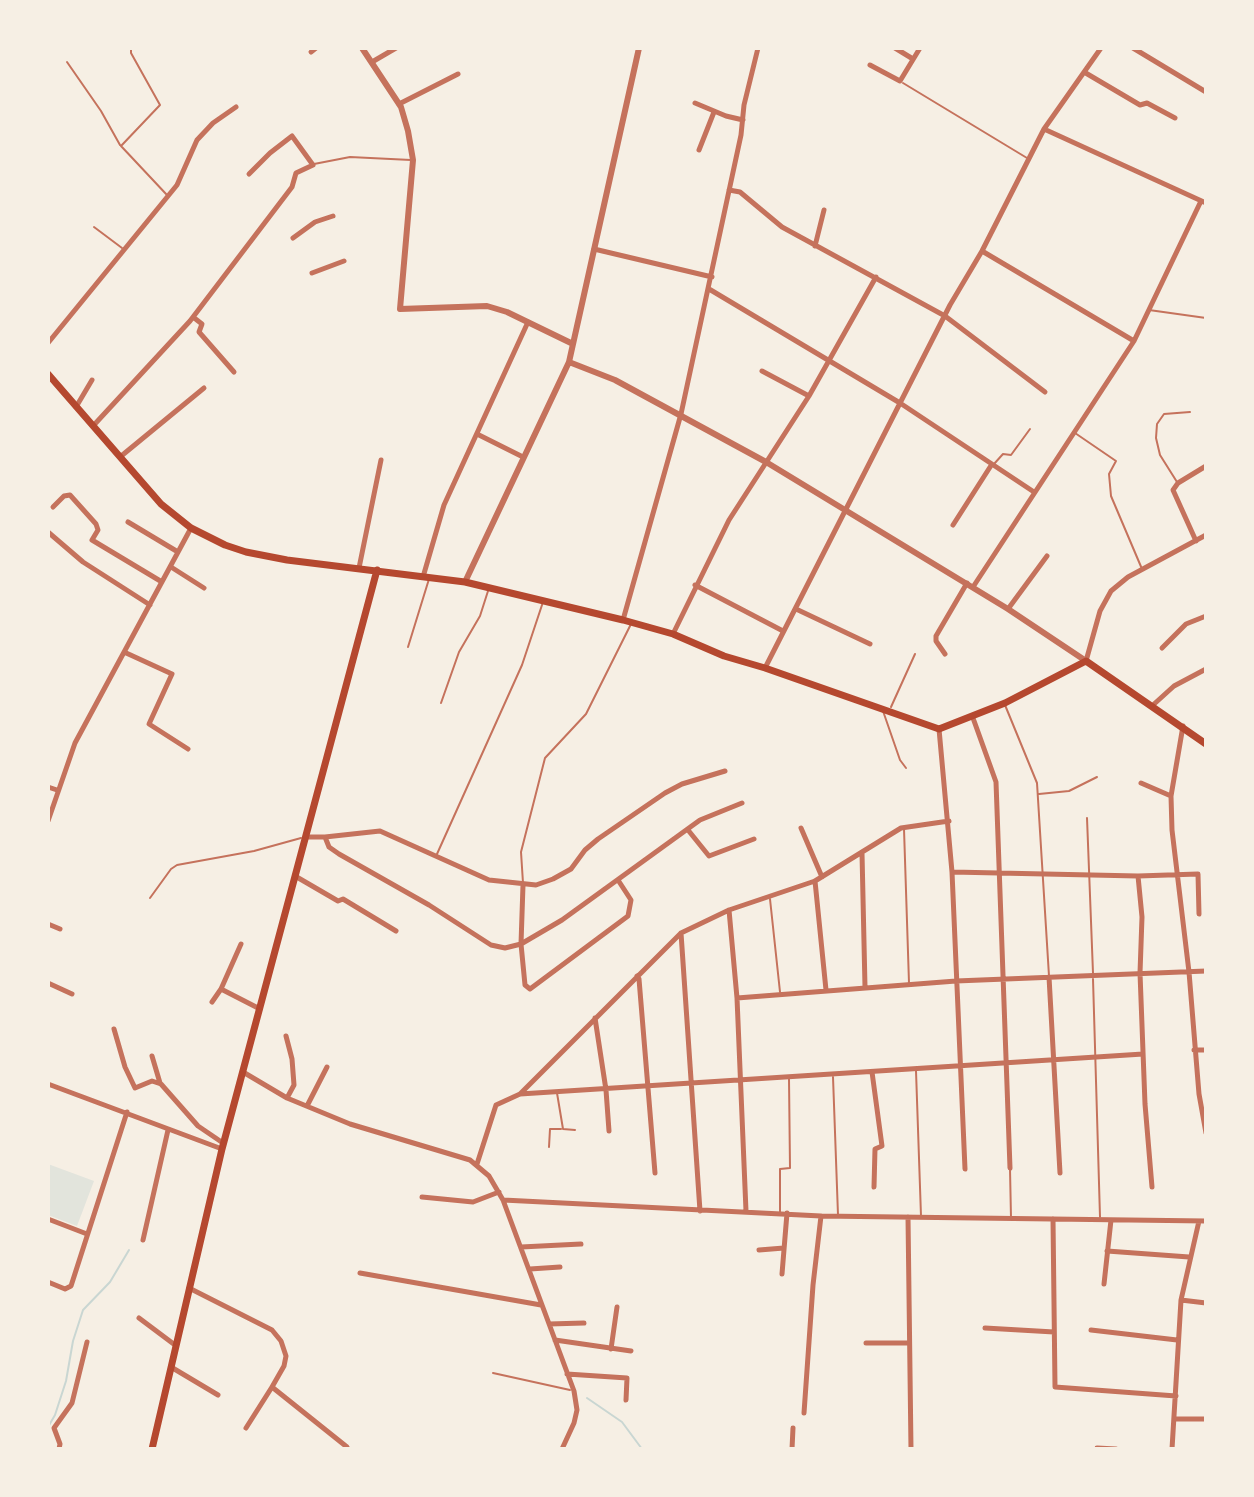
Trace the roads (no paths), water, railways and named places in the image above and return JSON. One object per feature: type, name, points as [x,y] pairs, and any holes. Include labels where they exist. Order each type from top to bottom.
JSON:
[{"type":"main road","points":[[48,374],[161,504],[191,528],[246,552],[465,582],[628,621],[673,634],[724,656],[939,729],[973,718],[1086,661],[1205,740]]},
{"type":"main road","points":[[152,1449],[223,1146],[377,570]]},
{"type":"street","points":[[362,48],[399,104],[413,160],[400,309],[487,306],[507,312],[573,344]]},
{"type":"street","points":[[372,62],[396,48]]},
{"type":"street","points":[[465,582],[569,362],[639,48]]},
{"type":"street","points":[[628,621],[681,414],[758,48]]},
{"type":"street","points":[[895,48],[913,59]]},
{"type":"street","points":[[870,65],[900,81],[920,48]]},
{"type":"street","points":[[765,668],[1044,129],[1101,48]]},
{"type":"street","points":[[1133,48],[1206,92]]},
{"type":"street","points":[[1084,72],[1140,105],[1147,103],[1175,118]]},
{"type":"street","points":[[399,104],[458,74]]},
{"type":"street","points":[[695,103],[743,120]]},
{"type":"street","points":[[48,343],[168,196],[189,163],[192,150],[213,123],[236,107]]},
{"type":"street","points":[[699,150],[714,112]]},
{"type":"street","points":[[945,654],[936,636],[1134,341],[1204,202],[1044,129]]},
{"type":"street","points":[[93,427],[193,317],[292,187],[296,173],[313,165],[292,136],[249,174]]},
{"type":"street","points":[[729,190],[740,192],[782,227],[945,316],[1045,392]]},
{"type":"street","points":[[815,246],[824,210]]},
{"type":"street","points":[[293,238],[315,222],[333,216]]},
{"type":"street","points":[[594,249],[712,277]]},
{"type":"street","points":[[982,251],[1134,341]]},
{"type":"street","points":[[312,273],[344,261]]},
{"type":"street","points":[[673,634],[729,520],[809,396],[876,277]]},
{"type":"street","points":[[709,289],[900,403],[1034,492]]},
{"type":"street","points":[[193,317],[202,324],[199,332],[234,372]]},
{"type":"street","points":[[426,577],[444,505],[528,322]]},
{"type":"street","points":[[569,362],[615,380],[766,462],[970,585],[1086,661],[1100,611],[1111,591],[1142,569],[1206,535]]},
{"type":"street","points":[[762,371],[809,396]]},
{"type":"street","points":[[76,407],[92,380]]},
{"type":"street","points":[[119,458],[204,388]]},
{"type":"street","points":[[477,434],[523,457]]},
{"type":"street","points":[[359,568],[381,460]]},
{"type":"street","points":[[953,525],[992,464]]},
{"type":"street","points":[[1196,541],[1174,493],[1178,483],[1206,466]]},
{"type":"street","points":[[53,507],[64,496],[70,495],[96,524],[98,530],[92,540],[162,582]]},
{"type":"street","points":[[128,522],[178,552]]},
{"type":"street","points":[[48,821],[75,743],[191,528]]},
{"type":"street","points":[[48,532],[83,562],[150,605]]},
{"type":"street","points":[[1008,609],[1047,556]]},
{"type":"street","points":[[171,567],[204,588]]},
{"type":"street","points":[[695,585],[783,631]]},
{"type":"street","points":[[796,609],[870,644]]},
{"type":"street","points":[[1162,648],[1186,624],[1206,616]]},
{"type":"street","points":[[124,652],[172,674],[149,724],[188,749]]},
{"type":"street","points":[[1153,705],[1174,686],[1206,669]]},
{"type":"street","points":[[973,718],[996,782],[1010,1168]]},
{"type":"street","points":[[1183,726],[1171,796],[1194,1050],[1206,1133]]},
{"type":"street","points":[[939,729],[949,821],[965,1169]]},
{"type":"street","points":[[306,837],[380,831],[489,880],[536,885],[571,869],[585,850],[649,803],[682,784],[725,771]]},
{"type":"street","points":[[1141,783],[1171,796]]},
{"type":"street","points":[[48,787],[57,790]]},
{"type":"street","points":[[325,837],[329,847],[339,854],[429,905],[491,945],[505,948],[521,944],[562,920],[700,820],[742,803]]},
{"type":"street","points":[[520,1094],[681,933],[729,910],[815,881],[889,833],[904,827],[949,821]]},
{"type":"street","points":[[801,828],[822,877]]},
{"type":"street","points":[[688,830],[707,855],[712,857],[754,839]]},
{"type":"street","points":[[862,853],[865,987]]},
{"type":"street","points":[[952,872],[1138,876],[1198,874],[1199,914]]},
{"type":"street","points":[[295,876],[338,901],[343,899],[396,931]]},
{"type":"street","points":[[1138,876],[1142,917],[1140,973],[1143,1054],[1152,1187]]},
{"type":"street","points":[[523,885],[521,944],[525,985],[530,989],[628,916],[631,900],[618,880]]},
{"type":"street","points":[[815,881],[826,990]]},
{"type":"street","points":[[729,910],[737,998],[746,1211]]},
{"type":"street","points":[[48,924],[60,929]]},
{"type":"street","points":[[681,933],[700,1211]]},
{"type":"street","points":[[212,1002],[241,944]]},
{"type":"street","points":[[737,998],[956,981],[1206,971]]},
{"type":"street","points":[[637,976],[655,1173]]},
{"type":"street","points":[[1049,977],[1060,1173]]},
{"type":"street","points":[[48,983],[72,994]]},
{"type":"street","points":[[221,989],[260,1009]]},
{"type":"street","points":[[595,1018],[609,1131]]},
{"type":"street","points":[[114,1029],[135,1088],[152,1081],[161,1084]]},
{"type":"street","points":[[286,1036],[294,1085],[287,1098]]},
{"type":"street","points":[[1194,1050],[1206,1050]]},
{"type":"street","points":[[477,1164],[496,1105],[520,1094],[1143,1054]]},
{"type":"street","points":[[152,1056],[161,1084],[198,1126],[223,1146]]},
{"type":"street","points":[[307,1106],[327,1067]]},
{"type":"street","points":[[243,1072],[287,1098],[364,1129],[458,1156],[477,1164],[489,1176],[503,1200],[574,1391],[577,1410],[562,1449]]},
{"type":"street","points":[[872,1072],[882,1146],[875,1149],[874,1187]]},
{"type":"street","points":[[48,1084],[168,1130],[223,1146]]},
{"type":"street","points":[[48,1282],[65,1289],[71,1286],[127,1112]]},
{"type":"street","points":[[143,1240],[168,1130]]},
{"type":"street","points":[[422,1197],[473,1202],[499,1192]]},
{"type":"street","points":[[503,1200],[821,1216],[1202,1221],[1189,1257],[1181,1300],[1172,1449]]},
{"type":"street","points":[[782,1274],[784,1213]]},
{"type":"street","points":[[804,1413],[821,1216]]},
{"type":"street","points":[[908,1217],[911,1449]]},
{"type":"street","points":[[48,1219],[87,1234]]},
{"type":"street","points":[[1053,1219],[1055,1387],[1176,1396]]},
{"type":"street","points":[[1104,1284],[1111,1220]]},
{"type":"street","points":[[521,1247],[581,1244]]},
{"type":"street","points":[[759,1250],[784,1248]]},
{"type":"street","points":[[1107,1251],[1189,1257]]},
{"type":"street","points":[[530,1269],[560,1267]]},
{"type":"street","points":[[360,1273],[541,1305]]},
{"type":"street","points":[[189,1288],[272,1330],[281,1341],[286,1356],[284,1366],[246,1428]]},
{"type":"street","points":[[1181,1300],[1206,1303]]},
{"type":"street","points":[[611,1349],[617,1307]]},
{"type":"street","points":[[139,1318],[175,1345]]},
{"type":"street","points":[[549,1324],[584,1323]]},
{"type":"street","points":[[985,1328],[1054,1332]]},
{"type":"street","points":[[1091,1330],[1177,1340]]},
{"type":"street","points":[[555,1340],[631,1351]]},
{"type":"street","points":[[59,1449],[54,1428],[72,1403],[87,1342]]},
{"type":"street","points":[[866,1343],[909,1343]]},
{"type":"street","points":[[171,1367],[218,1395]]},
{"type":"street","points":[[567,1374],[627,1378],[626,1400]]},
{"type":"street","points":[[272,1387],[347,1447]]},
{"type":"street","points":[[1175,1419],[1206,1419]]},
{"type":"street","points":[[792,1449],[793,1428]]},
{"type":"street","points":[[1097,1448],[1116,1449]]},
{"type":"lane","points":[[121,146],[160,105],[131,48]]},
{"type":"lane","points":[[67,62],[121,146],[168,196]]},
{"type":"lane","points":[[900,81],[1028,159]]},
{"type":"lane","points":[[313,165],[350,157],[413,160]]},
{"type":"lane","points":[[94,227],[124,250]]},
{"type":"lane","points":[[1148,309],[1206,318]]},
{"type":"lane","points":[[1178,483],[1160,455],[1156,431],[1164,414],[1190,412]]},
{"type":"lane","points":[[992,464],[1003,454],[1011,455],[1030,429]]},
{"type":"lane","points":[[1075,432],[1116,461],[1109,474],[1111,496],[1142,569]]},
{"type":"lane","points":[[408,647],[426,577]]},
{"type":"lane","points":[[441,703],[459,652],[480,616],[490,587]]},
{"type":"lane","points":[[436,855],[522,665],[543,601]]},
{"type":"lane","points":[[523,885],[521,852],[545,758],[586,714],[628,621]]},
{"type":"lane","points":[[906,768],[900,760],[886,711],[915,654]]},
{"type":"lane","points":[[1005,703],[1033,770],[1038,794],[1049,977]]},
{"type":"lane","points":[[1038,794],[1069,791],[1097,777]]},
{"type":"lane","points":[[1087,818],[1101,1219]]},
{"type":"lane","points":[[904,827],[909,984]]},
{"type":"lane","points":[[150,898],[177,865],[306,837]]},
{"type":"lane","points":[[769,895],[780,993]]},
{"type":"lane","points":[[916,1069],[921,1217]]},
{"type":"lane","points":[[833,1075],[838,1216]]},
{"type":"lane","points":[[784,1213],[780,1169],[790,1168],[789,1078]]},
{"type":"lane","points":[[557,1092],[563,1129]]},
{"type":"lane","points":[[549,1147],[550,1129],[575,1130]]},
{"type":"lane","points":[[1010,1168],[1011,1219]]},
{"type":"lane","points":[[493,1373],[574,1391]]},
{"type":"waterway","points":[[48,1427],[66,1381],[73,1341],[83,1310],[110,1282],[129,1250]]},
{"type":"waterway","points":[[587,1398],[622,1422],[642,1449]]}]
